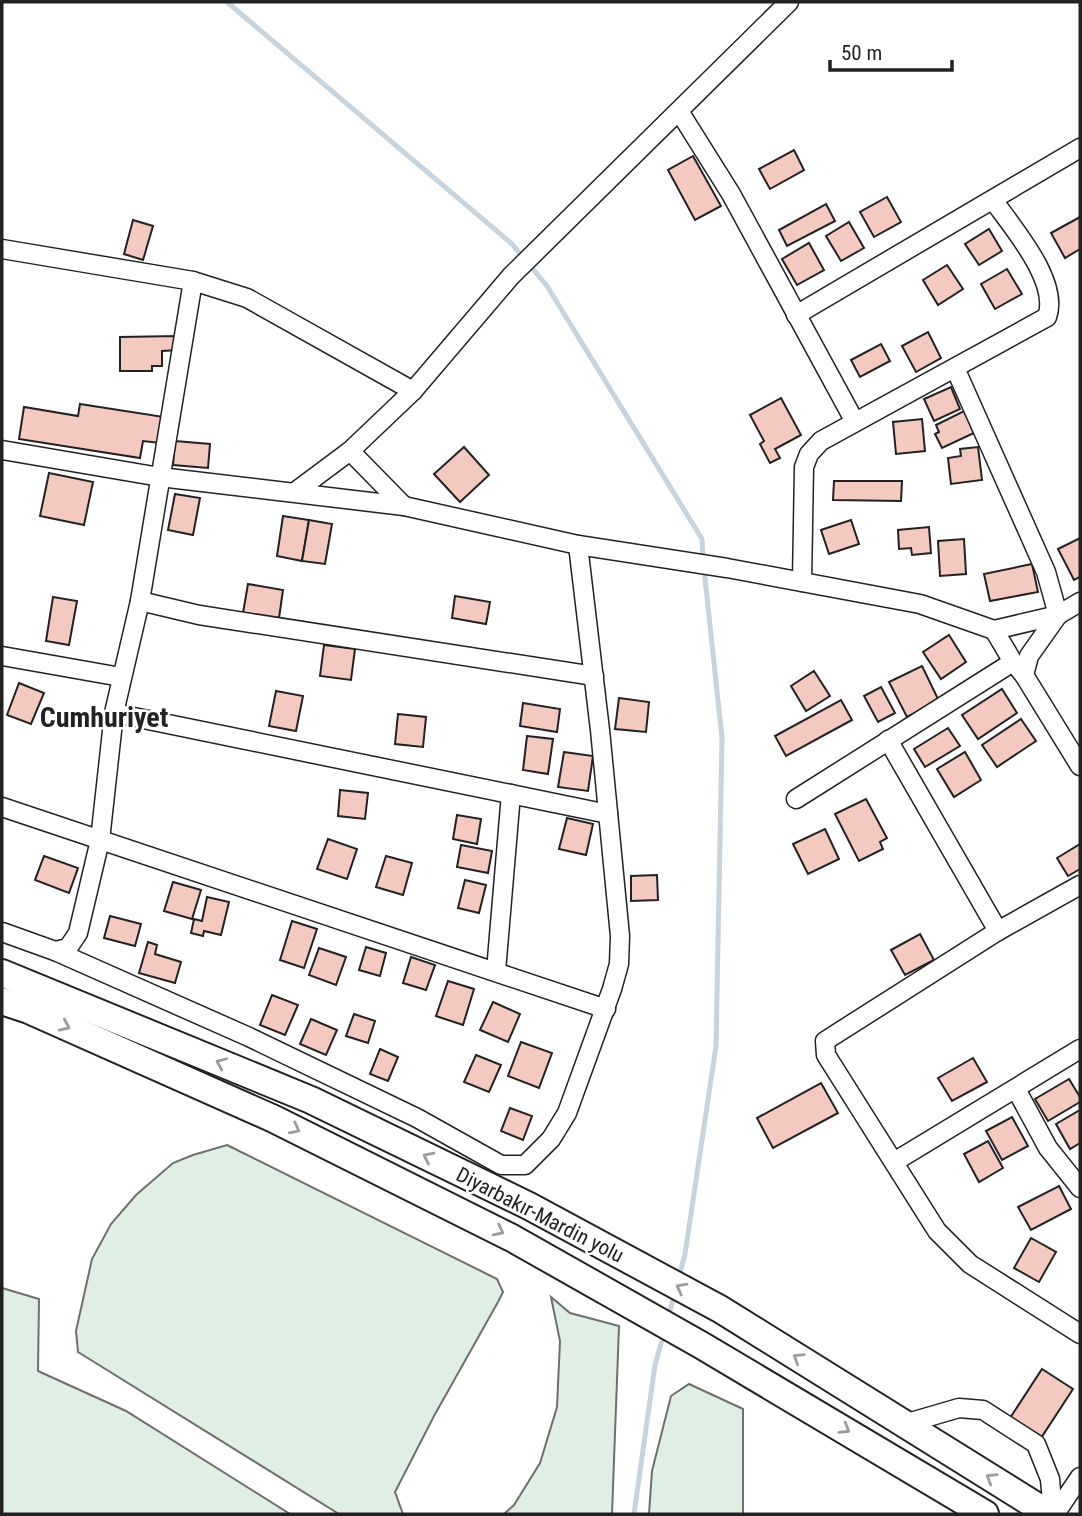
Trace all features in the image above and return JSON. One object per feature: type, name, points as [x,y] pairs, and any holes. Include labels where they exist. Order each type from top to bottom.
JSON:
[{"type":"highway","name":"Diyarbakır-Mardin yolu","points":[[2,974],[311,1100],[529,1206],[720,1310],[1052,1514]]},
{"type":"highway","name":"Diyarbakır-Mardin yolu","points":[[2,1001],[29,1010],[274,1119],[512,1238],[701,1345],[985,1514]]},
{"type":"street","points":[[295,492],[350,451],[413,391],[511,276],[789,2]]},
{"type":"street","points":[[679,111],[731,194],[855,422]]},
{"type":"street","points":[[796,315],[1080,148]]},
{"type":"street","points":[[802,582],[804,467],[809,454],[821,441],[1047,317],[1050,291],[1025,245],[993,200]]},
{"type":"street","points":[[2,249],[193,281],[247,298],[413,391]]},
{"type":"street","points":[[55,951],[68,948],[78,933],[100,840],[114,713],[140,601],[193,281]]},
{"type":"street","points":[[955,368],[1046,572],[1058,615]]},
{"type":"street","points":[[2,450],[160,477],[404,506],[578,545],[727,568],[920,604],[994,630],[1058,615],[1080,602]]},
{"type":"street","points":[[350,451],[404,506]]},
{"type":"street","points":[[2,932],[55,951],[249,1037],[417,1118],[501,1165],[525,1165],[551,1139],[567,1113],[606,1009],[619,964],[620,936],[578,545]]},
{"type":"street","points":[[140,601],[199,615],[594,676]]},
{"type":"street","points":[[796,799],[888,740],[1018,668],[1058,615]]},
{"type":"street","points":[[994,630],[1080,766]]},
{"type":"street","points":[[2,656],[121,677]]},
{"type":"street","points":[[114,713],[608,814]]},
{"type":"street","points":[[888,740],[998,931]]},
{"type":"street","points":[[496,971],[511,794]]},
{"type":"street","points":[[2,807],[606,1009]]},
{"type":"street","points":[[1080,885],[998,931],[825,1041],[827,1055],[937,1231],[970,1264],[1080,1334]]},
{"type":"street","points":[[894,1162],[1080,1049]]},
{"type":"street","points":[[1016,1090],[1048,1148],[1080,1188]]},
{"type":"street","points":[[904,1424],[959,1408],[983,1410],[1036,1444],[1051,1479],[1052,1514]]},
{"type":"street","points":[[1052,1514],[1078,1484]]},
{"type":"green space","points":[[227,1145],[497,1279],[503,1292],[395,1492],[403,1514],[339,1514],[78,1352],[76,1331],[92,1259],[111,1224],[136,1195],[173,1163]]},
{"type":"green space","points":[[2,1288],[39,1299],[38,1371],[126,1411],[290,1514],[2,1514]]},
{"type":"green space","points":[[551,1297],[570,1313],[619,1326],[612,1514],[504,1514],[514,1505],[540,1463],[557,1407],[560,1341]]},
{"type":"green space","points":[[689,1384],[743,1409],[743,1514],[649,1514],[652,1471],[671,1396]]},
{"type":"building","points":[[794,150],[804,170],[770,189],[759,169]]},
{"type":"building","points":[[693,156],[721,206],[695,220],[668,170]]},
{"type":"building","points":[[887,197],[901,222],[874,237],[860,212]]},
{"type":"building","points":[[826,204],[835,221],[787,246],[779,230]]},
{"type":"building","points":[[1080,217],[1080,249],[1065,258],[1051,233]]},
{"type":"building","points":[[133,220],[153,226],[143,260],[124,254]]},
{"type":"building","points":[[849,222],[864,248],[841,261],[826,236]]},
{"type":"building","points":[[989,229],[1002,251],[979,265],[965,244]]},
{"type":"building","points":[[809,243],[824,270],[797,285],[782,259]]},
{"type":"building","points":[[947,265],[963,289],[938,305],[923,280]]},
{"type":"building","points":[[1007,269],[1022,294],[995,309],[981,284]]},
{"type":"building","points":[[928,332],[941,358],[916,372],[902,346]]},
{"type":"building","points":[[178,336],[179,350],[162,351],[162,366],[152,366],[152,371],[120,371],[120,337]]},
{"type":"building","points":[[881,344],[890,361],[860,377],[851,360]]},
{"type":"building","points":[[951,387],[960,409],[934,421],[924,399]]},
{"type":"building","points":[[781,398],[801,435],[775,449],[780,458],[770,463],[760,444],[764,441],[750,415]]},
{"type":"building","points":[[80,404],[164,417],[160,443],[143,441],[140,458],[19,439],[24,407],[78,416]]},
{"type":"building","points":[[964,411],[974,433],[942,448],[935,434],[939,432],[936,425]]},
{"type":"building","points":[[922,419],[925,451],[896,454],[893,422]]},
{"type":"building","points":[[175,441],[210,444],[208,468],[173,465]]},
{"type":"building","points":[[464,447],[489,475],[460,502],[434,474]]},
{"type":"building","points":[[978,447],[982,480],[951,484],[948,458],[961,456],[960,449]]},
{"type":"building","points":[[49,473],[93,482],[84,525],[40,516]]},
{"type":"building","points":[[834,481],[902,481],[901,501],[833,500]]},
{"type":"building","points":[[175,494],[200,498],[193,535],[168,530]]},
{"type":"building","points":[[283,516],[309,520],[302,561],[277,556]]},
{"type":"building","points":[[309,520],[332,524],[325,564],[302,561]]},
{"type":"building","points":[[851,520],[859,544],[829,554],[821,530]]},
{"type":"building","points":[[929,527],[931,553],[912,555],[911,548],[899,549],[898,530]]},
{"type":"building","points":[[1080,538],[1080,577],[1074,580],[1058,549]]},
{"type":"building","points":[[964,539],[966,574],[940,576],[938,541]]},
{"type":"building","points":[[1032,564],[1038,592],[990,601],[984,574]]},
{"type":"building","points":[[248,584],[283,590],[279,618],[243,613]]},
{"type":"building","points":[[455,596],[490,602],[486,624],[452,618]]},
{"type":"building","points":[[53,597],[77,601],[69,645],[46,641]]},
{"type":"building","points":[[949,635],[966,662],[941,679],[923,652]]},
{"type":"building","points":[[324,645],[355,649],[351,680],[320,676]]},
{"type":"building","points":[[922,666],[939,701],[907,717],[889,682]]},
{"type":"building","points":[[814,671],[830,696],[806,711],[791,686]]},
{"type":"building","points":[[19,683],[44,693],[31,724],[7,715]]},
{"type":"building","points":[[881,687],[895,713],[878,722],[864,696]]},
{"type":"building","points":[[1002,689],[1017,713],[978,739],[962,715]]},
{"type":"building","points":[[276,691],[303,696],[296,731],[269,726]]},
{"type":"building","points":[[619,698],[649,702],[646,732],[615,729]]},
{"type":"building","points":[[841,700],[852,720],[786,756],[775,736]]},
{"type":"building","points":[[523,703],[560,709],[557,732],[520,726]]},
{"type":"building","points":[[398,714],[426,717],[423,747],[395,744]]},
{"type":"building","points":[[1021,719],[1036,741],[997,767],[982,745]]},
{"type":"building","points":[[948,728],[960,746],[925,767],[914,749]]},
{"type":"building","points":[[527,736],[553,739],[548,774],[523,770]]},
{"type":"building","points":[[564,752],[593,756],[588,791],[558,787]]},
{"type":"building","points":[[965,752],[981,780],[954,797],[937,769]]},
{"type":"building","points":[[340,790],[368,793],[365,819],[338,816]]},
{"type":"building","points":[[866,799],[887,838],[880,842],[883,849],[859,861],[835,814]]},
{"type":"building","points":[[457,815],[481,819],[477,844],[453,839]]},
{"type":"building","points":[[567,818],[593,824],[586,855],[559,849]]},
{"type":"building","points":[[825,829],[839,859],[808,874],[793,844]]},
{"type":"building","points":[[328,839],[357,849],[347,879],[317,869]]},
{"type":"building","points":[[1080,844],[1080,869],[1068,876],[1057,858]]},
{"type":"building","points":[[461,845],[492,851],[488,873],[457,867]]},
{"type":"building","points":[[44,856],[78,868],[69,893],[35,880]]},
{"type":"building","points":[[386,856],[412,863],[403,895],[376,887]]},
{"type":"building","points":[[657,875],[658,900],[631,901],[631,876]]},
{"type":"building","points":[[465,880],[486,885],[479,913],[458,908]]},
{"type":"building","points":[[173,882],[201,890],[192,919],[164,911]]},
{"type":"building","points":[[207,897],[229,902],[221,935],[204,931],[203,936],[191,933],[194,919],[202,921]]},
{"type":"building","points":[[110,916],[141,924],[135,946],[104,938]]},
{"type":"building","points":[[292,921],[317,929],[304,968],[280,960]]},
{"type":"building","points":[[920,934],[934,960],[905,975],[891,950]]},
{"type":"building","points":[[148,942],[157,945],[155,954],[181,962],[175,983],[139,973]]},
{"type":"building","points":[[366,947],[386,953],[380,976],[359,970]]},
{"type":"building","points":[[319,948],[346,957],[336,985],[309,975]]},
{"type":"building","points":[[411,957],[435,965],[426,990],[403,983]]},
{"type":"building","points":[[448,981],[474,989],[463,1025],[436,1016]]},
{"type":"building","points":[[272,995],[298,1005],[285,1035],[260,1025]]},
{"type":"building","points":[[493,1002],[520,1014],[508,1042],[480,1030]]},
{"type":"building","points":[[354,1014],[375,1021],[368,1043],[346,1036]]},
{"type":"building","points":[[311,1019],[337,1030],[326,1055],[300,1044]]},
{"type":"building","points":[[521,1042],[552,1053],[539,1088],[508,1076]]},
{"type":"building","points":[[380,1049],[398,1057],[388,1081],[370,1074]]},
{"type":"building","points":[[476,1055],[501,1065],[489,1092],[464,1082]]},
{"type":"building","points":[[973,1058],[987,1082],[952,1101],[938,1078]]},
{"type":"building","points":[[1069,1079],[1080,1097],[1080,1102],[1048,1121],[1035,1099]]},
{"type":"building","points":[[821,1083],[838,1113],[773,1148],[757,1118]]},
{"type":"building","points":[[510,1108],[532,1116],[523,1140],[501,1131]]},
{"type":"building","points":[[1080,1110],[1080,1143],[1070,1149],[1056,1124]]},
{"type":"building","points":[[1012,1117],[1028,1146],[1002,1160],[986,1131]]},
{"type":"building","points":[[988,1141],[1003,1168],[979,1182],[964,1154]]},
{"type":"building","points":[[1059,1186],[1071,1209],[1031,1230],[1018,1207]]},
{"type":"building","points":[[1031,1238],[1056,1252],[1039,1282],[1014,1268]]},
{"type":"building","points":[[1042,1369],[1073,1389],[1041,1438],[1010,1418]]},
{"type":"waterway","points":[[227,2],[512,244],[547,286],[702,539],[703,560]]},
{"type":"waterway","points":[[679,1277],[685,1254],[716,1046],[722,738],[704,569]]},
{"type":"waterway","points":[[668,1317],[675,1293]]},
{"type":"waterway","points":[[634,1514],[655,1365],[664,1333]]},
{"type":"district","name":"Cumhuriyet","points":[[104,717]]}]
